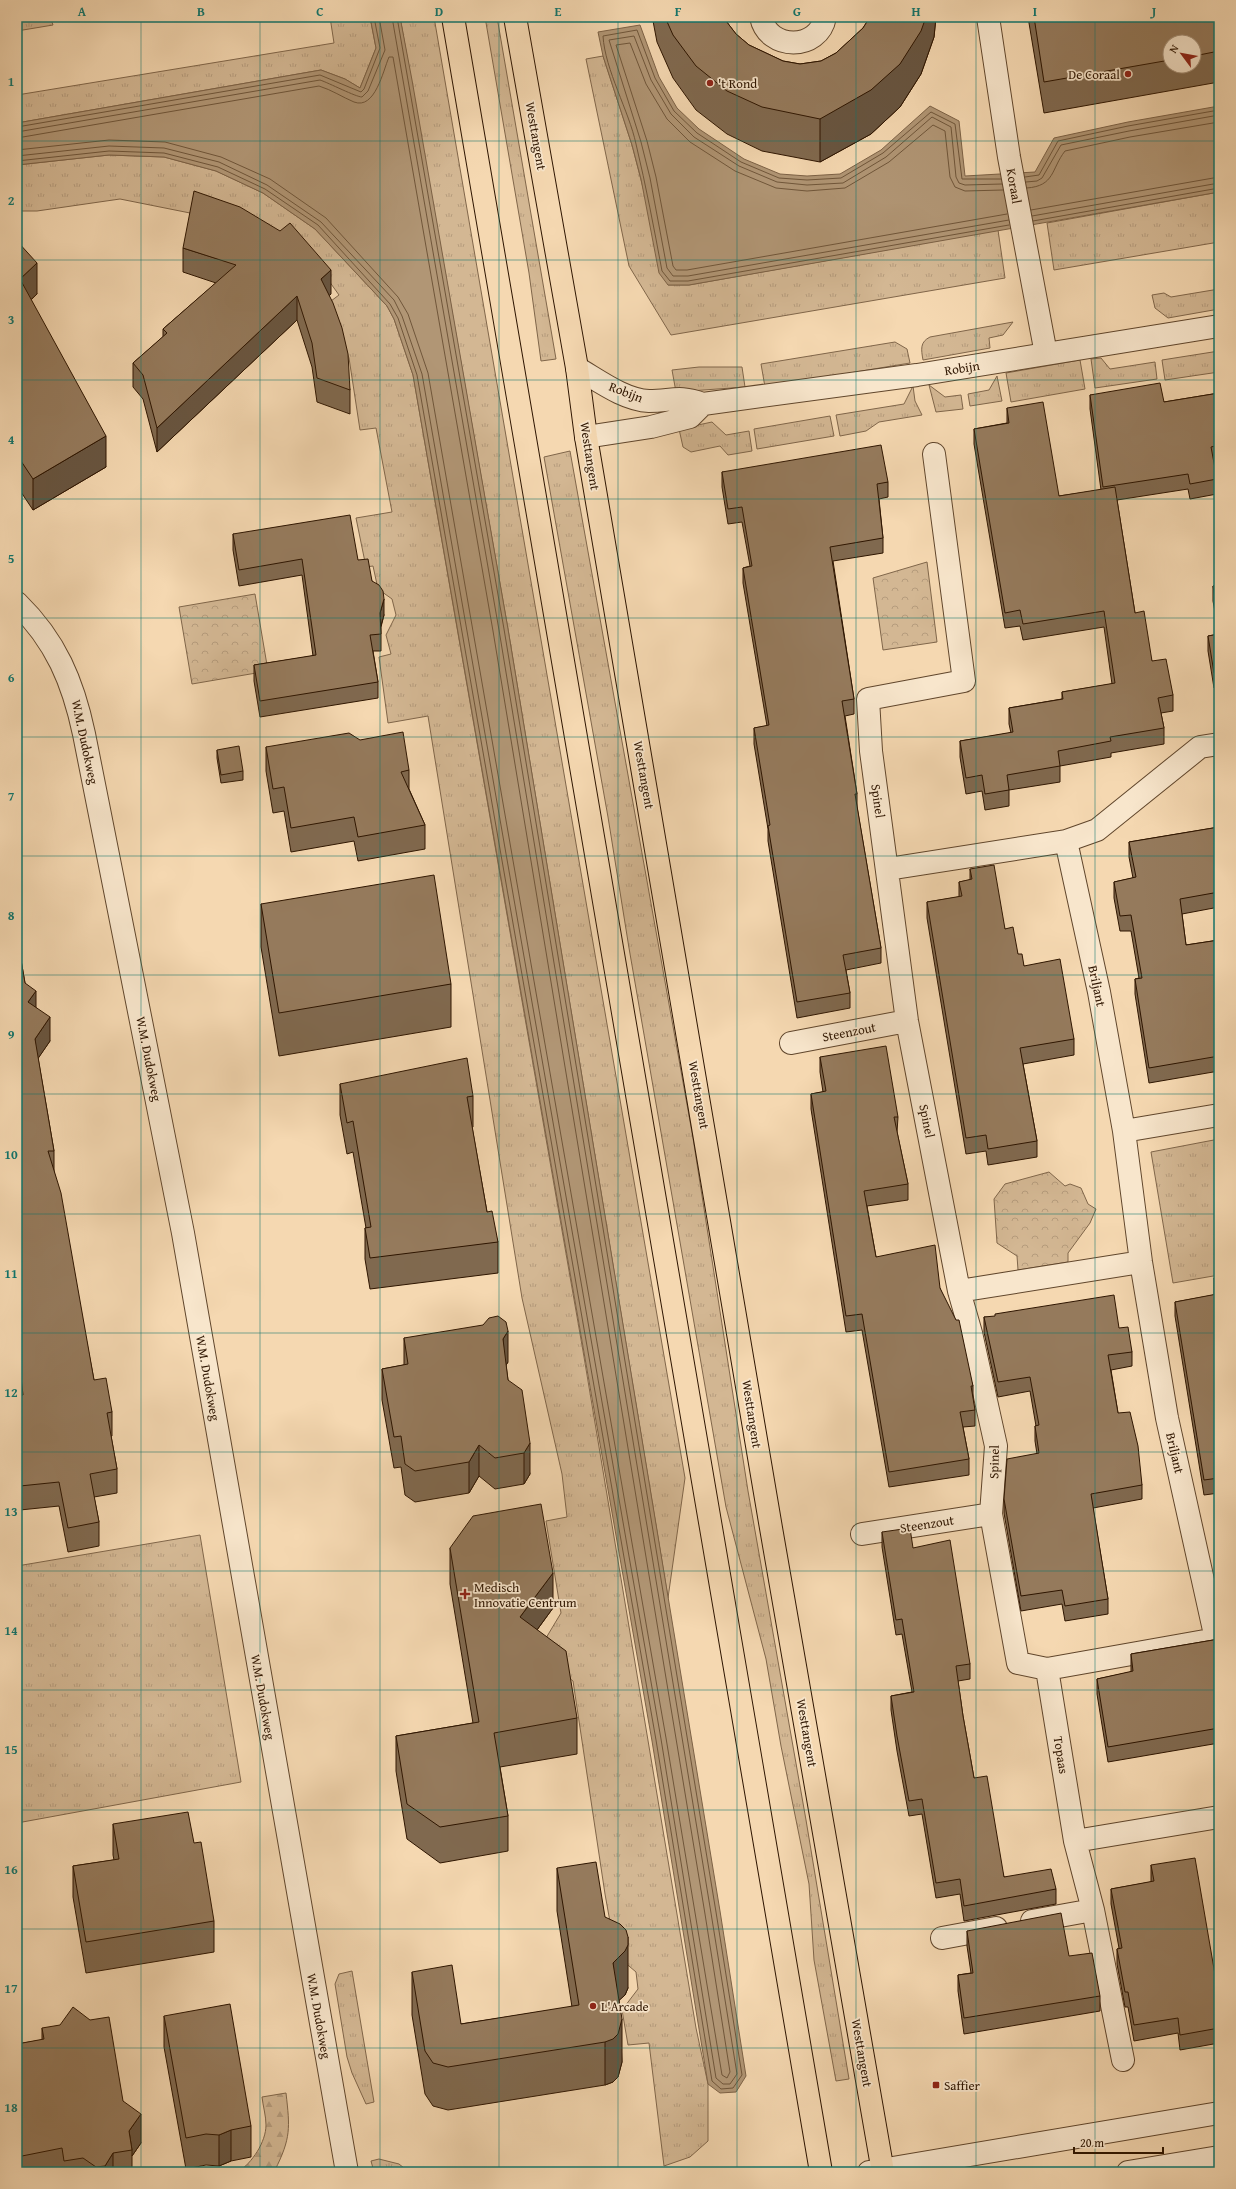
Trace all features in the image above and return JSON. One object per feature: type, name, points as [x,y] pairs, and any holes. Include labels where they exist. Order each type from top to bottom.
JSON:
[{"type":"main road","points":[[453,17],[521,424],[821,2172]]},
{"type":"main road","name":"Westtangent","points":[[515,17],[577,368],[586,437],[771,1528],[878,2171]]},
{"type":"street","points":[[761,17],[763,25],[774,38],[785,43],[796,44],[810,39],[824,24],[825,17]]},
{"type":"street","name":"Koraal","points":[[988,17],[1009,158],[1046,354]]},
{"type":"street","name":"Robijn","points":[[577,368],[610,387],[636,398],[649,401],[688,398],[703,404],[917,375],[1219,326]]},
{"type":"street","points":[[586,437],[651,427],[690,417],[703,404]]},
{"type":"street","name":"Spinel","points":[[934,454],[964,681],[868,699],[871,751],[888,869],[907,1021],[959,1291],[971,1333],[996,1446],[991,1514],[1018,1663],[1047,1669],[1218,1640]]},
{"type":"street","name":"W.M. Dudokweg","points":[[17,602],[48,638],[60,658],[77,700],[83,727],[182,1233],[347,2172]]},
{"type":"street","points":[[888,869],[1066,841],[1097,830],[1200,747],[1219,744]]},
{"type":"street","name":"Briljant","points":[[1066,841],[1098,992],[1124,1131],[1141,1262],[1167,1418],[1218,1640]]},
{"type":"street","name":"Steenzout","points":[[792,1043],[907,1021]]},
{"type":"street","points":[[1124,1131],[1219,1115]]},
{"type":"street","points":[[959,1291],[1141,1262]]},
{"type":"street","name":"Steenzout","points":[[862,1534],[991,1514]]},
{"type":"street","name":"Topaas","points":[[1047,1669],[1075,1841],[1094,1910],[1123,2060]]},
{"type":"street","points":[[1075,1841],[1219,1817]]},
{"type":"street","points":[[942,1938],[1094,1910]]},
{"type":"street","points":[[878,2171],[1219,2113]]},
{"type":"street","points":[[1128,2172],[1219,2157]]},
{"type":"green space","points":[[17,17],[50,17],[53,25],[17,31]]},
{"type":"green space","points":[[330,17],[370,17],[376,48],[360,88],[345,79],[321,70],[17,123],[17,95],[334,43]]},
{"type":"green space","points":[[400,17],[434,17],[685,1478],[668,1598],[508,629]]},
{"type":"green space","points":[[485,17],[497,17],[556,359],[541,361],[529,273]]},
{"type":"green space","points":[[603,56],[632,145],[668,285],[689,285],[998,230],[1005,278],[671,335],[629,266],[586,59]]},
{"type":"green space","points":[[109,155],[164,157],[216,171],[263,193],[315,229],[387,306],[394,319],[413,375],[583,1351],[696,2028],[708,2084],[708,2141],[690,2157],[664,2166],[649,2043],[628,2045],[622,2010],[638,1989],[636,1972],[616,1955],[605,1894],[573,1681],[537,1653],[561,1613],[546,1521],[567,1517],[562,1474],[522,1298],[428,716],[388,723],[379,657],[391,654],[386,635],[396,615],[392,599],[378,589],[373,566],[366,567],[356,518],[392,512],[376,428],[360,430],[349,358],[327,304],[339,295],[319,267],[225,220],[120,199],[37,211],[17,211],[17,165]]},
{"type":"green space","points":[[1219,192],[1219,242],[1054,270],[1047,223]]},
{"type":"green space","points":[[1219,289],[1219,309],[1168,318],[1155,308],[1152,295],[1164,293],[1171,297]]},
{"type":"green space","points":[[1013,322],[1003,335],[989,338],[990,348],[923,360],[922,346],[924,341],[930,337]]},
{"type":"green space","points":[[895,342],[907,349],[910,363],[765,387],[761,364]]},
{"type":"green space","points":[[1219,351],[1219,372],[1165,380],[1162,360]]},
{"type":"green space","points":[[1101,358],[1110,369],[1155,362],[1157,379],[1095,388],[1091,359]]},
{"type":"green space","points":[[1080,360],[1085,389],[1011,402],[1006,373]]},
{"type":"green space","points":[[699,367],[742,367],[745,387],[676,392],[672,370]]},
{"type":"green space","points":[[997,376],[1002,401],[970,406],[968,394],[989,390]]},
{"type":"green space","points":[[929,385],[945,397],[961,395],[963,409],[936,412]]},
{"type":"green space","points":[[913,386],[915,401],[922,415],[879,422],[866,431],[840,436],[836,415],[904,404]]},
{"type":"green space","points":[[830,416],[834,436],[757,449],[754,429]]},
{"type":"green space","points":[[712,422],[726,435],[749,431],[752,451],[728,455],[720,446],[691,452],[683,447],[679,429]]},
{"type":"green space","points":[[570,451],[693,1138],[748,1491],[806,1820],[849,2079],[836,2081],[814,1960],[809,1884],[781,1746],[766,1659],[726,1507],[629,948],[608,817],[544,457]]},
{"type":"green space","points":[[927,562],[937,642],[883,650],[873,578]]},
{"type":"green space","points":[[255,594],[268,671],[192,684],[179,607]]},
{"type":"green space","points":[[1219,1139],[1219,1275],[1173,1283],[1151,1152]]},
{"type":"green space","points":[[1049,1172],[1065,1186],[1070,1184],[1081,1188],[1088,1204],[1096,1209],[1090,1223],[1068,1253],[1068,1262],[1018,1270],[1017,1256],[997,1243],[994,1199],[1005,1184]]},
{"type":"green space","points":[[200,1535],[241,1782],[17,1823],[17,1566]]},
{"type":"green space","points":[[352,1971],[374,2102],[366,2104],[352,2073],[347,2057],[335,1984],[339,1974]]},
{"type":"green space","points":[[286,2093],[288,2115],[287,2141],[275,2170],[273,2172],[238,2172],[253,2158],[264,2138],[266,2122],[262,2097]]},
{"type":"green space","points":[[379,2159],[399,2164],[409,2172],[374,2172],[371,2161]]},
{"type":"water","points":[[370,17],[400,17],[412,80],[508,629],[720,1911],[746,2076],[736,2092],[720,2093],[708,2084],[652,1741],[413,375],[394,319],[387,306],[315,229],[263,193],[216,171],[164,157],[109,155],[17,165],[17,123],[321,70],[345,79],[360,88],[376,48]]},
{"type":"water","points":[[640,25],[659,77],[677,108],[699,129],[744,159],[780,174],[807,176],[840,174],[881,150],[930,106],[959,121],[965,176],[1035,172],[1054,138],[1128,122],[1219,106],[1219,192],[689,285],[668,285],[659,273],[641,179],[632,145],[603,56],[598,32]]},
{"type":"building","points":[[665,17],[723,17],[736,34],[749,45],[783,61],[800,64],[821,61],[836,53],[863,28],[870,17],[926,17],[921,31],[900,64],[871,90],[820,119],[762,107],[727,91],[696,66],[673,35]]},
{"type":"building","points":[[1034,17],[1219,17],[1219,51],[1202,54],[1202,34],[1162,34],[1162,61],[1044,82]]},
{"type":"building","points":[[194,191],[240,207],[280,231],[290,223],[331,270],[321,279],[333,303],[342,328],[348,354],[350,390],[317,378],[312,343],[297,296],[157,428],[143,375],[133,363],[167,333],[163,329],[236,265],[183,248]]},
{"type":"building","points":[[17,241],[37,263],[20,279],[106,436],[33,479],[17,455]]},
{"type":"building","points":[[1160,383],[1164,402],[1219,393],[1219,445],[1211,447],[1217,479],[1190,484],[1188,474],[1103,487],[1090,395]]},
{"type":"building","points":[[1043,402],[1059,496],[1115,487],[1135,613],[1144,611],[1152,661],[1166,659],[1173,695],[1158,698],[1164,728],[1110,737],[1111,741],[1058,751],[1060,766],[1007,775],[1009,790],[985,794],[982,775],[966,778],[960,741],[1013,732],[1009,708],[1063,699],[1062,692],[1115,683],[1104,611],[1023,624],[1020,610],[1005,613],[974,429],[1009,423],[1007,408]]},
{"type":"building","points":[[881,445],[888,482],[877,484],[883,538],[830,547],[854,699],[842,701],[857,794],[855,794],[881,948],[843,955],[850,993],[797,1002],[768,826],[770,825],[754,728],[769,725],[743,568],[752,566],[742,507],[728,509],[722,472]]},
{"type":"building","points":[[350,515],[358,560],[368,559],[372,581],[379,585],[383,591],[384,599],[380,613],[381,634],[370,635],[378,682],[260,701],[254,665],[316,655],[302,559],[239,570],[233,534]]},
{"type":"building","points":[[1219,585],[1219,622],[1213,586]]},
{"type":"building","points":[[1219,634],[1219,672],[1214,673],[1208,636]]},
{"type":"building","points":[[403,732],[409,770],[401,772],[425,825],[358,837],[354,817],[291,828],[284,787],[273,789],[266,747],[349,733],[360,740]]},
{"type":"building","points":[[239,746],[243,771],[221,775],[217,750]]},
{"type":"building","points":[[1219,827],[1219,892],[1180,899],[1186,945],[1219,940],[1219,1056],[1149,1068],[1135,979],[1142,978],[1131,915],[1120,916],[1114,882],[1136,877],[1129,842]]},
{"type":"building","points":[[994,865],[1005,929],[1013,927],[1018,954],[1022,954],[1024,966],[1060,959],[1074,1039],[1020,1048],[1037,1141],[988,1149],[986,1135],[966,1138],[927,902],[962,896],[959,882],[972,879],[970,869]]},
{"type":"building","points":[[434,875],[451,984],[279,1013],[261,904]]},
{"type":"building","points":[[17,937],[25,983],[36,991],[28,1002],[50,1017],[35,1039],[54,1151],[48,1151],[61,1193],[94,1380],[106,1378],[112,1412],[107,1413],[117,1469],[90,1474],[99,1522],[68,1528],[59,1482],[20,1486],[17,1469],[17,1396],[23,1395],[17,1351]]},
{"type":"building","points":[[886,1046],[898,1117],[894,1117],[908,1184],[864,1191],[876,1257],[935,1245],[940,1288],[956,1320],[959,1320],[973,1386],[971,1386],[975,1410],[960,1412],[969,1459],[889,1472],[862,1314],[846,1316],[811,1094],[826,1091],[820,1057]]},
{"type":"building","points":[[467,1058],[473,1096],[467,1097],[487,1212],[492,1211],[498,1242],[370,1258],[365,1228],[371,1227],[353,1121],[347,1123],[340,1084]]},
{"type":"building","points":[[1219,1277],[1219,1478],[1204,1480],[1175,1302],[1217,1294],[1214,1278]]},
{"type":"building","points":[[1114,1295],[1119,1328],[1128,1327],[1132,1352],[1108,1355],[1118,1413],[1130,1412],[1138,1446],[1142,1485],[1091,1494],[1108,1599],[1065,1606],[1062,1590],[1021,1596],[1004,1499],[1007,1459],[1039,1453],[1035,1426],[1039,1425],[1030,1377],[998,1382],[984,1317]]},
{"type":"building","points":[[498,1316],[506,1322],[508,1331],[503,1339],[508,1380],[522,1390],[530,1443],[524,1453],[495,1458],[479,1445],[469,1462],[415,1471],[405,1464],[401,1436],[394,1437],[382,1369],[408,1364],[404,1338],[483,1325],[489,1318]]},
{"type":"building","points":[[541,1504],[553,1573],[520,1617],[566,1651],[577,1718],[494,1733],[508,1816],[440,1827],[407,1804],[396,1736],[479,1722],[450,1548],[473,1516]]},
{"type":"building","points":[[910,1528],[913,1548],[950,1540],[970,1664],[956,1666],[963,1716],[974,1778],[987,1776],[1004,1877],[1051,1869],[1056,1889],[964,1906],[960,1879],[936,1883],[922,1799],[909,1801],[891,1696],[914,1692],[902,1619],[896,1620],[882,1532]]},
{"type":"building","points":[[1219,1639],[1219,1728],[1108,1747],[1097,1679],[1133,1671],[1131,1654]]},
{"type":"building","points":[[188,1812],[194,1843],[201,1842],[214,1921],[86,1942],[73,1866],[119,1859],[113,1824]]},
{"type":"building","points":[[1195,1858],[1219,1998],[1219,2028],[1180,2035],[1178,2018],[1134,2025],[1128,1992],[1125,1992],[1117,1949],[1122,1948],[1111,1889],[1154,1881],[1151,1865]]},
{"type":"building","points":[[596,1862],[605,1917],[620,1924],[626,1930],[628,1937],[628,1945],[625,1951],[613,1963],[622,2019],[618,2034],[613,2039],[605,2042],[448,2067],[433,2063],[425,2051],[412,1972],[452,1965],[461,2024],[579,2005],[557,1868]]},
{"type":"building","points":[[1061,1913],[1069,1956],[1092,1953],[1100,1996],[964,2018],[958,1975],[973,1973],[967,1931]]},
{"type":"building","points":[[230,2004],[251,2126],[231,2130],[219,2135],[206,2134],[186,2138],[164,2016]]},
{"type":"building","points":[[73,2007],[90,2020],[109,2017],[123,2101],[141,2114],[129,2131],[132,2150],[113,2153],[105,2166],[96,2167],[83,2158],[64,2161],[62,2148],[17,2157],[17,2044],[44,2039],[42,2028],[60,2025]]},
{"type":"place","name":"De Coraal","points":[[1128,74]]},
{"type":"place","name":"'t Rond","points":[[710,83]]},
{"type":"place","name":"Medisch Innovatie Centrum","points":[[465,1594]]},
{"type":"place","name":"L'Arcade","points":[[593,2006]]},
{"type":"place","name":"Saffier","points":[[936,2085]]}]
